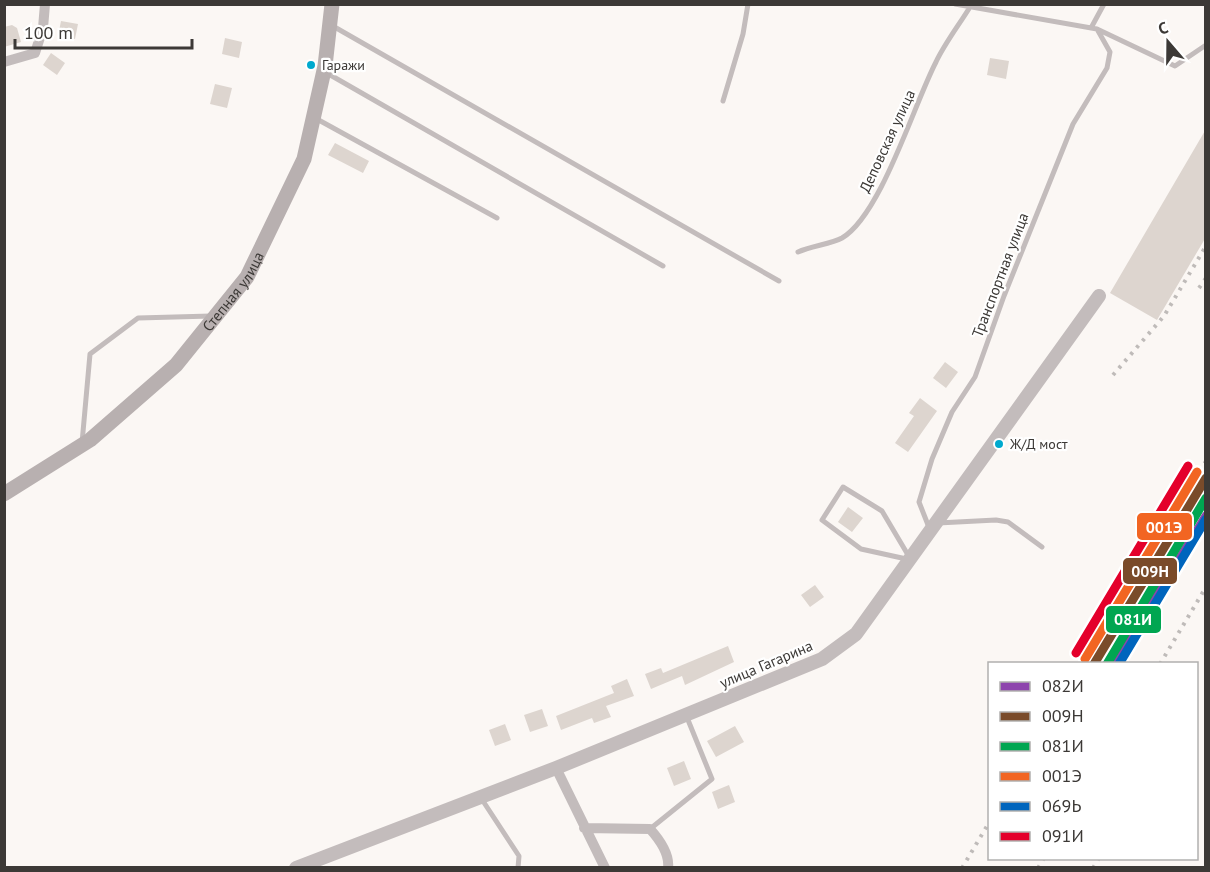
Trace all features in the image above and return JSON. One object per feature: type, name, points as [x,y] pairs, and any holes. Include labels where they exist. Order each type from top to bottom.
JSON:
[{"type":"main road","name":"Степная улица","points":[[4,494],[82,444],[176,365],[252,266],[304,159],[323,72],[332,4]]},
{"type":"street","points":[[4,62],[35,53],[43,28],[45,4]]},
{"type":"street","name":"улица Гагарина","points":[[296,867],[556,768],[822,659],[856,633],[911,560],[1098,296]]},
{"type":"street","points":[[556,768],[605,867]]},
{"type":"street","points":[[584,828],[650,829],[662,843],[669,863],[668,867]]},
{"type":"lane","points":[[723,101],[743,34],[748,4]]},
{"type":"lane","points":[[1094,29],[1104,4]]},
{"type":"lane","points":[[959,5],[1094,29],[1176,66],[1206,45]]},
{"type":"lane","name":"Деповская улица","points":[[798,252],[841,239],[864,219],[909,127],[936,62],[970,7]]},
{"type":"lane","points":[[330,24],[779,281]]},
{"type":"lane","name":"Транспортная улица","points":[[934,527],[919,502],[932,459],[952,412],[975,377],[1004,296],[1073,124],[1107,68],[1110,52],[1094,29]]},
{"type":"lane","points":[[323,72],[663,266]]},
{"type":"lane","points":[[313,117],[497,218]]},
{"type":"lane","points":[[82,444],[90,354],[138,318],[215,316]]},
{"type":"lane","points":[[843,487],[882,511],[911,560],[861,549],[822,520],[843,487]]},
{"type":"lane","points":[[934,527],[996,520],[1008,522],[1042,547]]},
{"type":"lane","points":[[650,829],[712,779],[686,716]]},
{"type":"lane","points":[[481,797],[519,856],[518,867]]},
{"type":"building","points":[[61,21],[78,24],[75,39],[58,36]]},
{"type":"building","points":[[12,25],[17,28],[21,42],[4,47],[4,27]]},
{"type":"building","points":[[225,38],[242,42],[239,58],[222,54]]},
{"type":"building","points":[[51,53],[65,63],[57,75],[43,65]]},
{"type":"building","points":[[990,58],[1009,61],[1006,79],[987,75]]},
{"type":"building","points":[[215,84],[232,88],[227,108],[210,104]]},
{"type":"building","points":[[1206,129],[1206,237],[1157,320],[1110,293]]},
{"type":"building","points":[[335,143],[369,161],[363,173],[328,155]]},
{"type":"building","points":[[945,362],[958,372],[946,388],[933,378]]},
{"type":"building","points":[[920,398],[937,411],[908,452],[895,443],[914,416],[909,413]]},
{"type":"building","points":[[848,507],[863,518],[852,532],[838,522]]},
{"type":"building","points":[[815,585],[824,597],[810,607],[801,595]]},
{"type":"building","points":[[728,646],[734,662],[685,685],[682,676],[651,689],[645,674],[661,668],[663,673]]},
{"type":"building","points":[[627,679],[634,696],[606,706],[611,717],[594,723],[592,718],[561,730],[556,716],[614,693],[611,686]]},
{"type":"building","points":[[542,709],[548,726],[530,732],[524,715]]},
{"type":"building","points":[[505,724],[511,740],[495,746],[489,730]]},
{"type":"building","points":[[735,726],[744,742],[716,757],[707,741]]},
{"type":"building","points":[[684,761],[691,779],[674,786],[667,768]]},
{"type":"building","points":[[729,785],[735,802],[718,809],[712,792]]},
{"type":"railway","points":[[1113,375],[1164,316],[1206,246]]},
{"type":"railway","points":[[1199,288],[1206,278]]},
{"type":"railway","points":[[1085,662],[1206,461]]},
{"type":"railway","points":[[1161,662],[1206,587]]},
{"type":"railway","points":[[962,868],[988,824]]},
{"type":"railway","points":[[1038,868],[1043,860]]},
{"type":"railway","points":[[1093,868],[1098,860]]},
{"type":"transit line","name":"091И","points":[[1076,653],[1188,466]]},
{"type":"transit line","name":"001Э","points":[[1085,659],[1197,472]]},
{"type":"transit line","name":"009Н","points":[[1095,662],[1206,478]]},
{"type":"transit line","name":"081И","points":[[1108,662],[1206,498]]},
{"type":"transit line","name":"082И","points":[[1116,662],[1206,516]]},
{"type":"transit line","name":"069Ь","points":[[1120,662],[1206,519]]},
{"type":"place","name":"Гаражи","points":[[311,65]]},
{"type":"place","name":"Ж/Д мост","points":[[999,444]]}]
